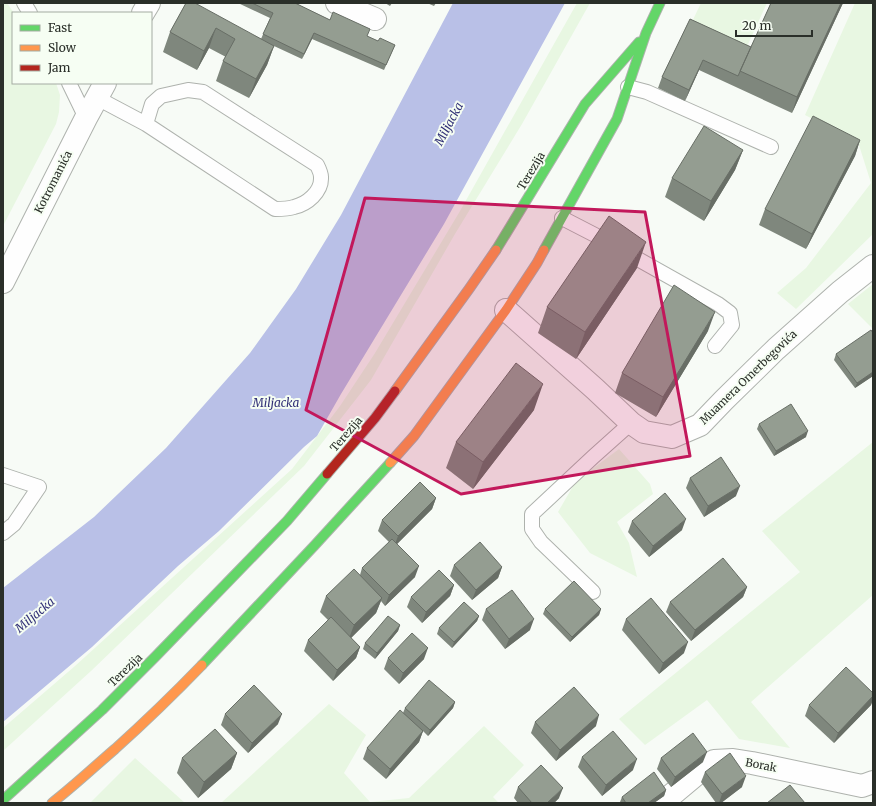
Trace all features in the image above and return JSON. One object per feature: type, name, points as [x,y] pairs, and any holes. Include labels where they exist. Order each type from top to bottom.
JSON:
[{"type":"main road","name":"Terezija","points":[[52,803],[70,789],[183,685],[314,546],[414,436],[506,310],[537,263],[617,119],[646,33],[660,3]]},
{"type":"main road","name":"Terezija","points":[[3,800],[102,710],[155,657],[287,521],[375,418],[502,241],[585,104],[646,33]]},
{"type":"street","points":[[144,12],[149,3]]},
{"type":"street","points":[[338,3],[375,19]]},
{"type":"street","name":"Kotromanića","points":[[3,282],[101,91]]},
{"type":"street","name":"Muamera Omerbegovića","points":[[506,310],[631,423],[644,432],[672,437],[700,424],[776,349],[840,292],[873,266]]},
{"type":"street","name":"Borak","points":[[662,803],[714,761],[733,760],[752,763],[862,786],[873,782]]},
{"type":"lane","points":[[24,3],[29,12]]},
{"type":"lane","points":[[69,84],[86,118]]},
{"type":"lane","points":[[628,86],[647,92],[772,147]]},
{"type":"lane","points":[[101,91],[146,124],[275,209],[293,208],[304,204],[317,192],[321,184],[321,175],[317,165],[203,92],[188,90],[161,96],[152,104],[146,124]]},
{"type":"lane","points":[[562,218],[718,304],[730,313],[732,325],[715,346]]},
{"type":"lane","points":[[593,592],[541,542],[532,528],[532,514],[631,423]]},
{"type":"lane","points":[[3,475],[39,487],[14,524],[3,533]]},
{"type":"highlighted area","points":[[365,198],[645,212],[690,456],[461,494],[306,410]]},
{"type":"green space","points":[[3,3],[7,3],[13,12],[12,12],[12,84],[56,84],[60,95],[59,112],[56,124],[3,226]]},
{"type":"green space","points":[[577,3],[590,3],[522,124],[455,234],[371,380],[304,466],[91,671],[3,751],[3,728],[75,666],[292,469],[340,406],[375,353],[460,211]]},
{"type":"green space","points":[[701,3],[767,3],[744,53],[689,28]]},
{"type":"green space","points":[[855,3],[873,3],[873,234],[796,309],[777,293],[806,268],[871,183],[858,142],[805,115]]},
{"type":"green space","points":[[873,284],[873,329],[848,304]]},
{"type":"green space","points":[[873,442],[873,595],[751,702],[790,748],[739,739],[707,700],[645,745],[619,719],[800,572],[762,531]]},
{"type":"green space","points":[[619,449],[650,484],[653,494],[617,522],[629,543],[637,577],[590,553],[558,512],[576,481]]},
{"type":"green space","points":[[329,704],[366,735],[344,773],[370,802],[409,798],[484,726],[524,765],[493,797],[499,803],[221,803]]},
{"type":"green space","points":[[135,758],[185,803],[90,803]]},
{"type":"water","name":"Miljacka","points":[[453,3],[565,3],[444,224],[317,436],[219,531],[178,566],[92,647],[3,722],[3,588],[94,517],[166,448],[250,353],[296,289],[341,215]]},
{"type":"building","points":[[186,3],[195,3],[274,46],[256,79],[223,61],[235,39],[216,28],[204,51],[170,32]]},
{"type":"building","points":[[252,3],[295,3],[330,20],[333,12],[370,29],[367,36],[378,41],[380,38],[395,45],[386,65],[314,33],[304,54],[263,34],[273,13]]},
{"type":"building","points":[[771,3],[841,3],[797,97],[740,71]]},
{"type":"building","points":[[690,19],[751,47],[738,76],[703,60],[689,90],[662,77]]},
{"type":"building","points":[[813,116],[860,140],[812,234],[765,209]]},
{"type":"building","points":[[704,126],[743,150],[711,201],[672,178]]},
{"type":"building","points":[[609,216],[646,242],[585,332],[547,307]]},
{"type":"building","points":[[674,285],[715,312],[663,397],[622,373]]},
{"type":"building","points":[[871,330],[873,333],[873,372],[857,383],[836,354]]},
{"type":"building","points":[[516,363],[543,384],[483,462],[456,442]]},
{"type":"building","points":[[791,404],[808,431],[776,451],[759,424]]},
{"type":"building","points":[[721,457],[740,486],[708,506],[690,478]]},
{"type":"building","points":[[420,482],[436,498],[398,536],[382,520]]},
{"type":"building","points":[[665,493],[686,519],[653,546],[632,521]]},
{"type":"building","points":[[392,539],[419,566],[389,595],[362,568]]},
{"type":"building","points":[[480,542],[502,567],[476,590],[454,565]]},
{"type":"building","points":[[723,558],[747,587],[695,630],[670,602]]},
{"type":"building","points":[[354,569],[382,598],[354,625],[326,596]]},
{"type":"building","points":[[439,570],[454,585],[426,612],[411,597]]},
{"type":"building","points":[[574,581],[601,609],[572,637],[545,609]]},
{"type":"building","points":[[512,590],[534,619],[509,639],[486,609]]},
{"type":"building","points":[[651,598],[688,642],[663,663],[626,619]]},
{"type":"building","points":[[464,602],[479,616],[454,642],[439,628]]},
{"type":"building","points":[[388,616],[400,625],[377,653],[365,643]]},
{"type":"building","points":[[331,617],[360,647],[337,670],[308,640]]},
{"type":"building","points":[[412,633],[428,648],[403,673],[388,658]]},
{"type":"building","points":[[846,667],[873,693],[873,696],[838,733],[809,705]]},
{"type":"building","points":[[429,680],[455,702],[430,730],[405,708]]},
{"type":"building","points":[[254,685],[282,714],[252,743],[225,714]]},
{"type":"building","points":[[574,687],[599,715],[560,750],[535,722]]},
{"type":"building","points":[[400,710],[423,731],[390,769],[367,748]]},
{"type":"building","points":[[215,729],[237,753],[204,782],[182,758]]},
{"type":"building","points":[[613,731],[637,759],[606,785],[582,757]]},
{"type":"building","points":[[693,733],[707,752],[675,777],[661,758]]},
{"type":"building","points":[[730,753],[746,776],[722,794],[705,772]]},
{"type":"building","points":[[541,765],[563,788],[547,803],[532,803],[518,787]]},
{"type":"building","points":[[654,772],[666,790],[648,803],[626,803],[622,797]]},
{"type":"building","points":[[790,785],[805,803],[767,803]]},
{"type":"traffic: fast","points":[[544,250],[617,119],[646,33],[660,3]]},
{"type":"traffic: fast","points":[[496,250],[585,104],[639,42]]},
{"type":"traffic: fast","points":[[202,665],[390,463]]},
{"type":"traffic: fast","points":[[3,800],[102,710],[155,657],[287,521],[327,474]]},
{"type":"traffic: slow","points":[[395,391],[496,250]]},
{"type":"traffic: slow","points":[[390,463],[414,436],[506,310],[544,250]]},
{"type":"traffic: slow","points":[[52,803],[126,739],[202,665]]},
{"type":"traffic: jam","points":[[327,474],[375,418],[395,391]]}]
